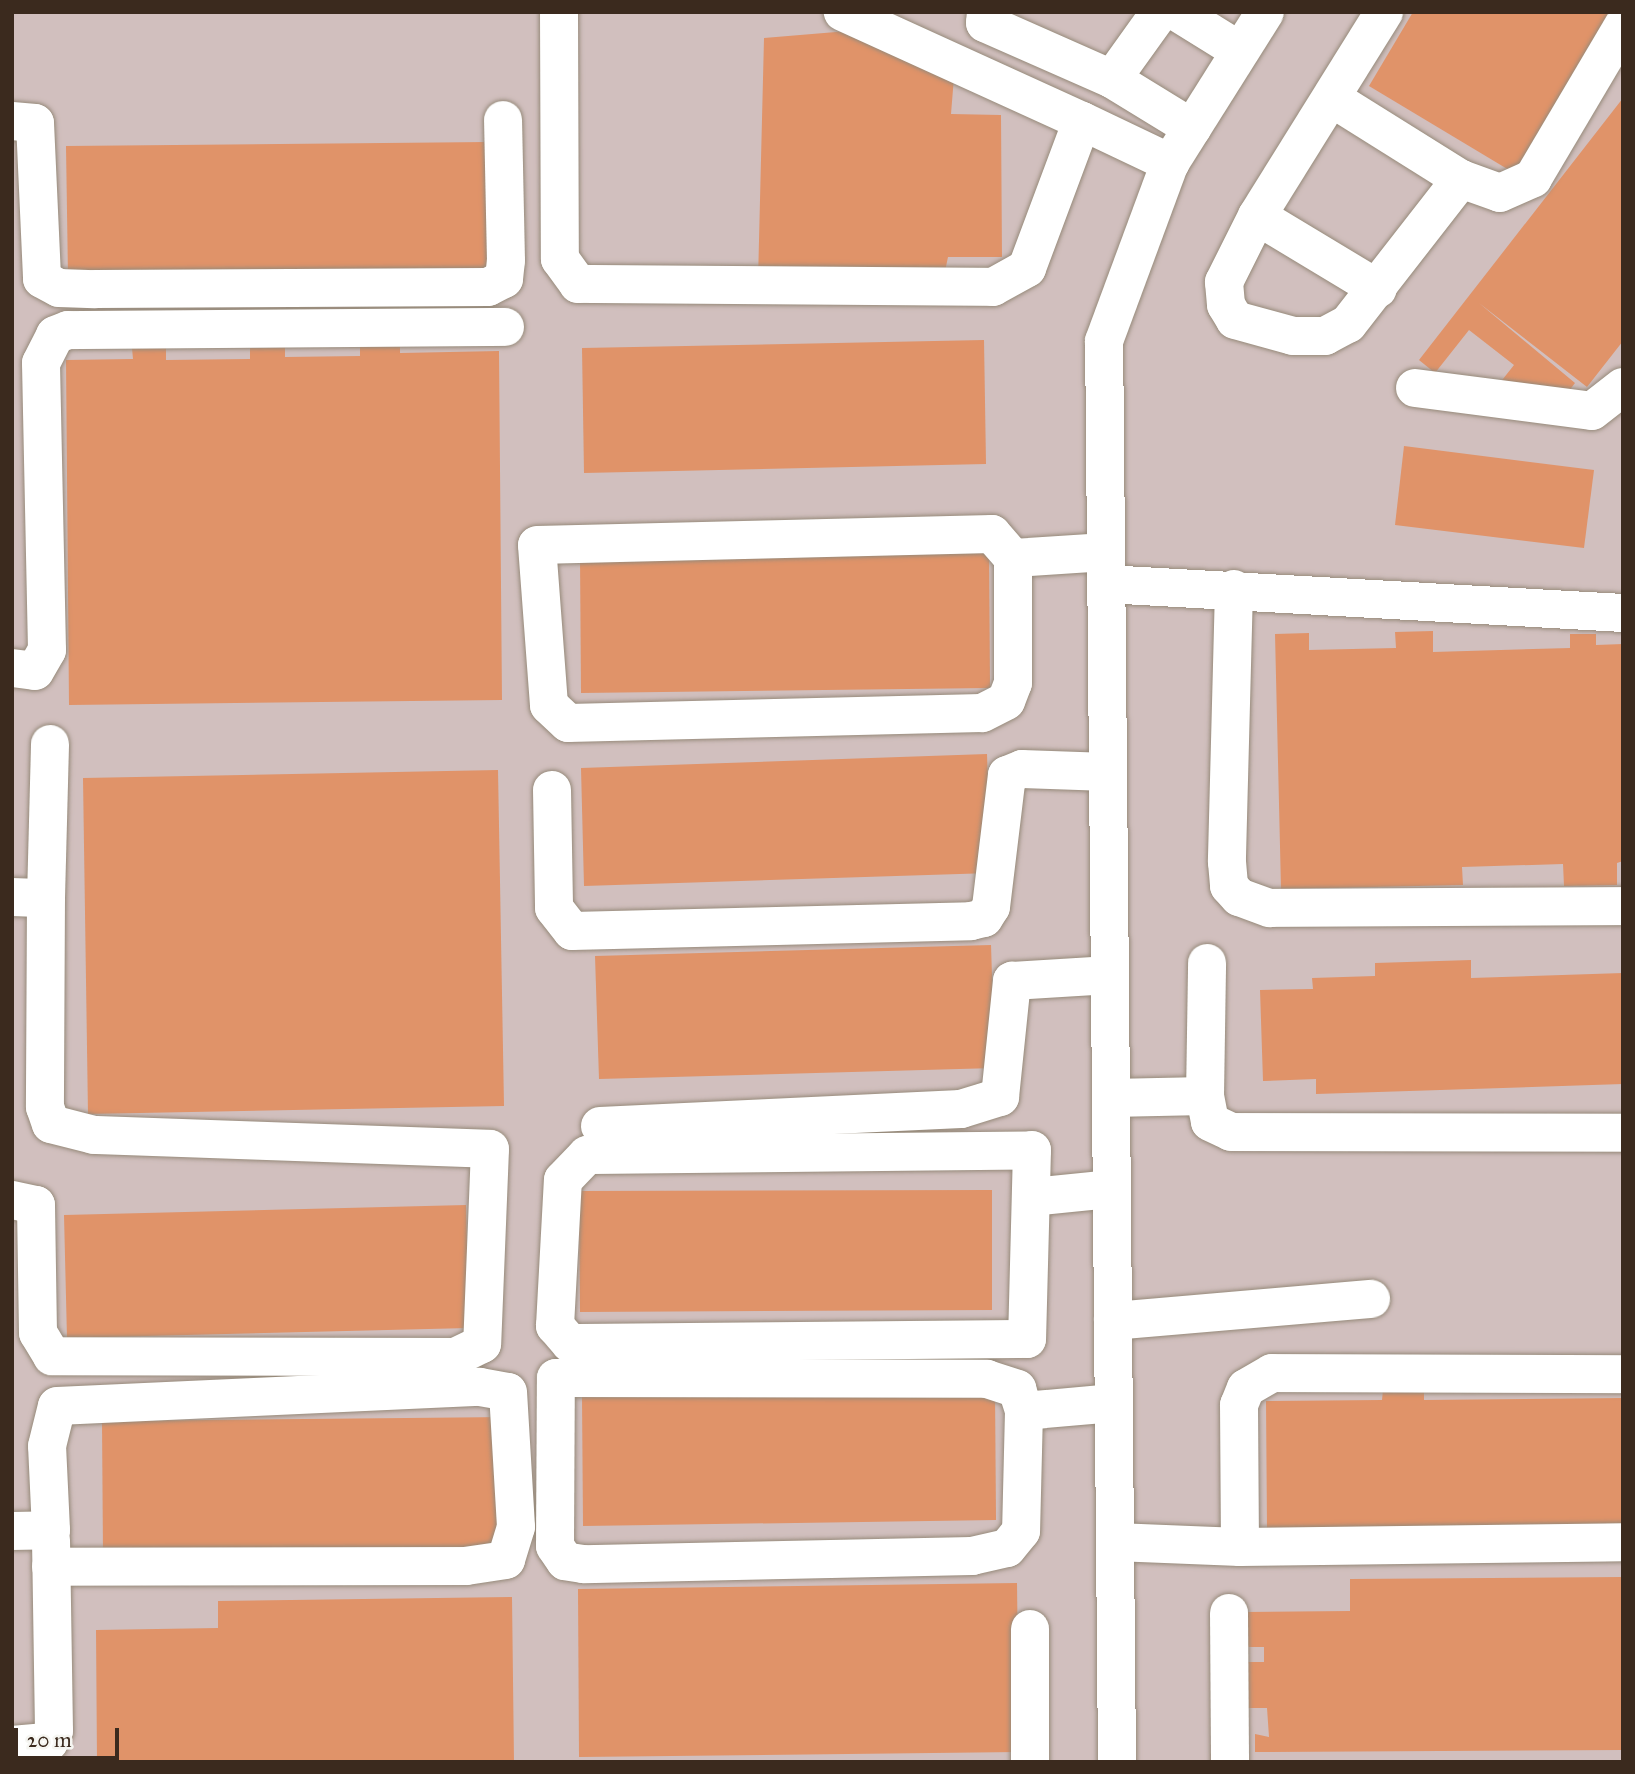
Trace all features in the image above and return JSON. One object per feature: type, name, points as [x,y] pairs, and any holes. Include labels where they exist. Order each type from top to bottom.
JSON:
[{"type":"street","points":[[559,12],[560,260],[578,284],[993,287],[1027,268],[1082,121]]},
{"type":"street","points":[[843,12],[1170,163]]},
{"type":"street","points":[[986,12],[985,23],[1112,79],[1192,128]]},
{"type":"street","points":[[1112,79],[1160,12]]},
{"type":"street","points":[[1177,12],[1240,51]]},
{"type":"street","points":[[1117,1762],[1104,341],[1170,163],[1265,12]]},
{"type":"street","points":[[1384,12],[1257,216],[1224,282],[1235,320],[1257,329],[1325,336],[1348,324],[1378,289],[1461,179]]},
{"type":"street","points":[[1332,99],[1461,179],[1500,193],[1533,178],[1623,26]]},
{"type":"street","points":[[12,121],[35,123],[42,279],[59,288],[109,289],[488,287],[504,279],[506,261],[503,120]]},
{"type":"street","points":[[1257,216],[1378,289]]},
{"type":"street","points":[[12,668],[35,671],[47,650],[27,362],[55,335],[68,330],[505,327]]},
{"type":"street","points":[[1415,388],[1592,411],[1623,387]]},
{"type":"street","points":[[1013,558],[1013,683],[1006,701],[982,713],[568,723],[549,705],[537,545],[992,534],[1013,558],[1106,568],[1234,589],[1623,613]]},
{"type":"street","points":[[1234,589],[1227,862],[1229,886],[1238,897],[1270,908],[1623,906]]},
{"type":"street","points":[[12,1200],[36,1205],[37,1333],[52,1356],[455,1357],[482,1345],[489,1149],[94,1135],[51,1124],[45,1107],[29,898],[50,744]]},
{"type":"street","points":[[552,790],[554,908],[572,930],[971,920],[985,918],[990,907],[1007,775],[1022,769],[1108,772]]},
{"type":"street","points":[[1207,963],[1205,1096],[1210,1122],[1231,1132],[1623,1133]]},
{"type":"street","points":[[600,1126],[961,1109],[1000,1097],[1012,981],[1110,975]]},
{"type":"street","points":[[1111,1098],[1205,1096]]},
{"type":"street","points":[[1032,1150],[1032,1197],[1027,1339],[570,1343],[555,1326],[563,1180],[587,1155],[1032,1150]]},
{"type":"street","points":[[1032,1197],[1111,1189]]},
{"type":"street","points":[[1113,1321],[1371,1299]]},
{"type":"street","points":[[1240,1547],[1239,1405],[1246,1388],[1272,1373],[1623,1374]]},
{"type":"street","points":[[556,1378],[987,1379],[1017,1389],[1024,1411],[1021,1531],[1007,1548],[972,1556],[583,1564],[565,1562],[555,1546],[556,1378]]},
{"type":"street","points":[[12,1531],[51,1549],[498,1563],[513,1546],[516,1527],[514,1411],[508,1392],[492,1387],[57,1406],[47,1446],[51,1549],[54,1731],[49,1742],[12,1745]]},
{"type":"street","points":[[1024,1411],[1114,1403]]},
{"type":"street","points":[[1115,1542],[1240,1547],[1623,1542]]},
{"type":"street","points":[[1229,1613],[1230,1762]]},
{"type":"street","points":[[1030,1629],[1030,1762]]},
{"type":"shaded area","points":[[12,12],[1623,12],[1623,1762],[12,1762]]},
{"type":"building","points":[[1413,12],[1616,12],[1519,176],[1369,86]]},
{"type":"building","points":[[848,31],[954,77],[951,114],[1001,115],[1002,257],[948,257],[943,281],[758,281],[764,38]]},
{"type":"building","points":[[1623,98],[1623,341],[1587,387],[1479,303],[1575,383],[1565,396],[1495,389],[1514,365],[1469,330],[1435,373],[1419,360]]},
{"type":"building","points":[[488,142],[489,272],[68,276],[66,146]]},
{"type":"building","points":[[984,340],[986,464],[584,473],[582,348]]},
{"type":"building","points":[[360,341],[400,341],[400,353],[499,351],[502,700],[69,705],[66,360],[133,359],[132,348],[166,347],[166,360],[250,359],[250,348],[285,347],[285,357],[360,356]]},
{"type":"building","points":[[1404,446],[1594,470],[1584,548],[1395,525]]},
{"type":"building","points":[[989,551],[990,688],[581,693],[580,556]]},
{"type":"building","points":[[1433,631],[1433,652],[1570,648],[1570,634],[1596,634],[1596,645],[1623,644],[1623,861],[1617,863],[1617,885],[1564,886],[1563,864],[1462,867],[1463,885],[1281,889],[1275,634],[1309,633],[1309,650],[1396,648],[1395,632]]},
{"type":"building","points":[[987,754],[991,873],[584,886],[581,768]]},
{"type":"building","points":[[498,770],[504,1106],[88,1114],[83,778]]},
{"type":"building","points":[[991,945],[995,1068],[599,1079],[595,956]]},
{"type":"building","points":[[1471,960],[1471,978],[1623,973],[1623,1084],[1316,1094],[1316,1079],[1263,1081],[1260,990],[1313,989],[1312,978],[1375,976],[1375,963]]},
{"type":"building","points":[[992,1190],[992,1310],[580,1312],[579,1191]]},
{"type":"building","points":[[466,1205],[469,1328],[67,1338],[64,1215]]},
{"type":"building","points":[[1424,1389],[1424,1400],[1623,1398],[1623,1525],[1267,1529],[1266,1401],[1382,1400],[1383,1390]]},
{"type":"building","points":[[995,1390],[996,1520],[583,1526],[582,1396]]},
{"type":"building","points":[[508,1417],[509,1549],[103,1554],[102,1421]]},
{"type":"building","points":[[1623,1577],[1623,1750],[1255,1752],[1255,1734],[1269,1737],[1267,1708],[1238,1708],[1238,1662],[1264,1662],[1264,1647],[1247,1647],[1247,1612],[1350,1611],[1350,1579]]},
{"type":"building","points":[[1017,1583],[1019,1752],[579,1757],[578,1589]]},
{"type":"building","points":[[512,1597],[514,1762],[97,1762],[96,1630],[218,1628],[218,1601]]}]
